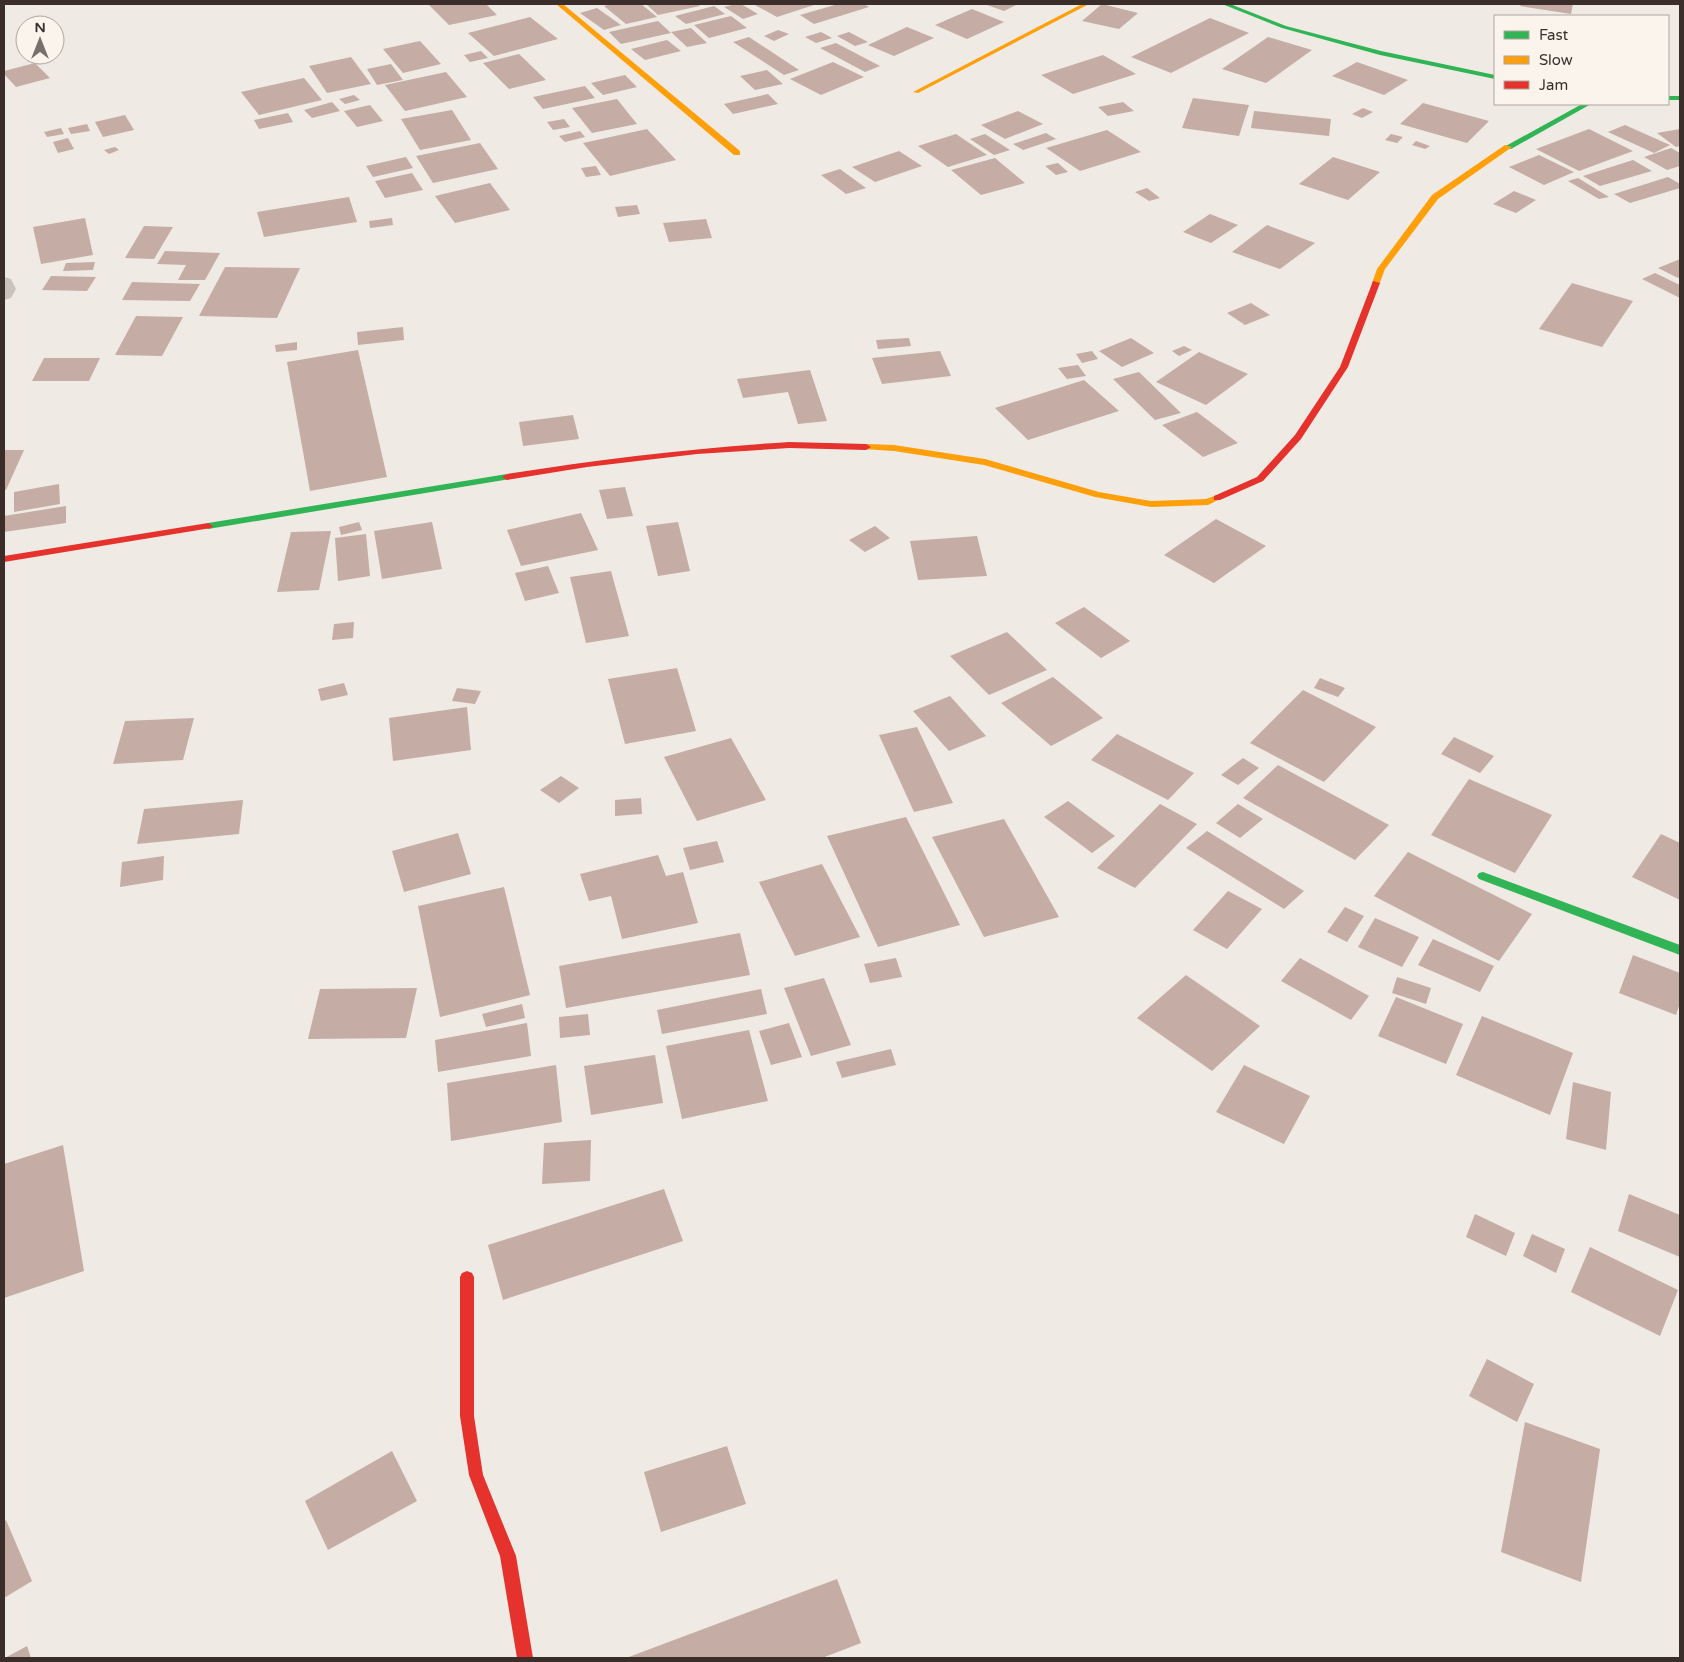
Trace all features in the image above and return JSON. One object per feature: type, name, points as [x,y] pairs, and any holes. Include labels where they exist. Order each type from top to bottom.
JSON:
[{"type":"street","points":[[559,4],[737,152]]},
{"type":"street","points":[[916,92],[1086,4]]},
{"type":"street","points":[[1225,4],[1294,29],[1380,53],[1494,77]]},
{"type":"street","points":[[4,559],[587,464],[697,451],[789,445],[894,448],[985,462],[1098,495],[1151,504],[1208,502],[1260,479],[1298,437],[1344,367],[1381,269],[1435,197],[1501,151],[1584,105]]},
{"type":"street","points":[[1483,876],[1680,950]]},
{"type":"street","points":[[467,1277],[467,1416],[474,1465],[476,1475],[508,1556],[525,1658]]},
{"type":"building","points":[[428,4],[486,4],[497,15],[449,25]]},
{"type":"building","points":[[611,4],[641,4],[657,17],[626,24],[604,6]]},
{"type":"building","points":[[646,4],[698,4],[700,6],[658,15]]},
{"type":"building","points":[[741,4],[758,14],[743,19],[724,7]]},
{"type":"building","points":[[838,4],[864,4],[869,7],[814,24],[800,15]]},
{"type":"building","points":[[984,4],[1018,4],[1004,11]]},
{"type":"building","points":[[1102,4],[1138,13],[1119,29],[1082,21]]},
{"type":"building","points":[[1521,4],[1573,4],[1571,14],[1520,6]]},
{"type":"building","points":[[755,5],[814,5],[777,17]]},
{"type":"building","points":[[714,6],[725,14],[686,24],[675,16]]},
{"type":"building","points":[[597,8],[621,25],[604,30],[580,13]]},
{"type":"building","points":[[972,9],[1004,22],[967,39],[935,25]]},
{"type":"building","points":[[731,16],[747,28],[709,38],[694,25]]},
{"type":"building","points":[[530,17],[558,39],[494,56],[468,33]]},
{"type":"building","points":[[1210,18],[1249,33],[1171,73],[1131,57]]},
{"type":"building","points":[[658,21],[671,33],[621,44],[609,32]]},
{"type":"building","points":[[907,27],[934,38],[894,56],[868,45]]},
{"type":"building","points":[[691,28],[707,43],[687,47],[671,32]]},
{"type":"building","points":[[778,30],[789,34],[774,41],[764,36]]},
{"type":"building","points":[[821,32],[832,38],[816,43],[805,37]]},
{"type":"building","points":[[849,32],[868,42],[855,46],[837,36]]},
{"type":"building","points":[[749,37],[799,70],[784,75],[733,42]]},
{"type":"building","points":[[1268,37],[1312,50],[1266,83],[1222,69]]},
{"type":"building","points":[[667,40],[681,51],[645,60],[631,49]]},
{"type":"building","points":[[420,41],[441,64],[403,73],[383,49]]},
{"type":"building","points":[[836,43],[880,66],[865,72],[820,48]]},
{"type":"building","points":[[481,51],[488,58],[470,62],[464,55]]},
{"type":"building","points":[[519,54],[546,80],[509,89],[483,63]]},
{"type":"building","points":[[1103,55],[1136,74],[1073,94],[1041,75]]},
{"type":"building","points":[[351,57],[371,84],[327,93],[309,66]]},
{"type":"building","points":[[833,62],[864,77],[821,95],[790,79]]},
{"type":"building","points":[[1357,62],[1408,80],[1384,95],[1332,76]]},
{"type":"building","points":[[391,64],[403,80],[377,85],[367,69]]},
{"type":"building","points":[[27,65],[37,65],[50,78],[16,87],[4,74],[4,71]]},
{"type":"building","points":[[767,70],[783,84],[755,90],[740,76]]},
{"type":"building","points":[[446,72],[467,97],[405,111],[385,85]]},
{"type":"building","points":[[625,75],[637,87],[603,95],[591,83]]},
{"type":"building","points":[[304,78],[322,100],[259,115],[241,92]]},
{"type":"building","points":[[585,86],[595,98],[543,109],[533,97]]},
{"type":"building","points":[[768,94],[778,104],[733,114],[724,104]]},
{"type":"building","points":[[354,95],[360,100],[345,104],[339,99]]},
{"type":"building","points":[[1193,98],[1249,105],[1239,136],[1182,128]]},
{"type":"building","points":[[617,99],[637,124],[592,133],[572,108]]},
{"type":"building","points":[[332,102],[340,111],[312,118],[304,110]]},
{"type":"building","points":[[1123,102],[1134,111],[1108,116],[1098,107]]},
{"type":"building","points":[[1423,103],[1489,121],[1467,143],[1400,124]]},
{"type":"building","points":[[370,105],[383,121],[357,127],[344,111]]},
{"type":"building","points":[[1363,108],[1373,112],[1362,118],[1352,114]]},
{"type":"building","points":[[452,110],[471,140],[420,150],[401,119]]},
{"type":"building","points":[[1018,111],[1043,124],[1005,139],[981,125]]},
{"type":"building","points":[[1254,111],[1331,119],[1329,136],[1251,128]]},
{"type":"building","points":[[288,113],[293,122],[259,129],[254,120]]},
{"type":"building","points":[[125,115],[134,130],[103,137],[95,122]]},
{"type":"building","points":[[564,119],[570,127],[553,130],[547,122]]},
{"type":"building","points":[[87,124],[90,131],[71,134],[68,128]]},
{"type":"building","points":[[1625,125],[1670,145],[1654,153],[1608,132]]},
{"type":"building","points":[[61,128],[64,134],[47,137],[44,132]]},
{"type":"building","points":[[647,129],[676,160],[610,176],[583,143]]},
{"type":"building","points":[[1589,129],[1633,151],[1579,171],[1536,149]]},
{"type":"building","points":[[1680,129],[1680,146],[1676,147],[1657,133]]},
{"type":"building","points":[[1107,130],[1141,152],[1080,171],[1046,148]]},
{"type":"building","points":[[580,131],[585,137],[565,142],[559,136]]},
{"type":"building","points":[[1046,133],[1056,139],[1023,150],[1013,144]]},
{"type":"building","points":[[956,134],[987,155],[948,167],[918,146]]},
{"type":"building","points":[[985,134],[1010,150],[994,155],[970,139]]},
{"type":"building","points":[[1391,134],[1403,137],[1397,143],[1385,140]]},
{"type":"building","points":[[68,138],[74,149],[58,153],[53,142]]},
{"type":"building","points":[[1416,141],[1430,146],[1425,149],[1412,145]]},
{"type":"building","points":[[480,143],[498,169],[433,183],[416,156]]},
{"type":"building","points":[[115,147],[119,150],[109,154],[104,150]]},
{"type":"building","points":[[1671,148],[1680,153],[1680,166],[1667,170],[1644,157]]},
{"type":"building","points":[[899,151],[922,166],[875,182],[852,167]]},
{"type":"building","points":[[1539,155],[1574,172],[1544,185],[1509,167]]},
{"type":"building","points":[[406,157],[413,168],[373,177],[366,166]]},
{"type":"building","points":[[1333,157],[1380,172],[1348,200],[1299,184]]},
{"type":"building","points":[[995,158],[1025,183],[981,195],[951,170]]},
{"type":"building","points":[[1633,160],[1652,171],[1600,186],[1583,176]]},
{"type":"building","points":[[1058,163],[1068,172],[1056,175],[1045,166]]},
{"type":"building","points":[[596,166],[601,175],[586,177],[581,168]]},
{"type":"building","points":[[840,169],[866,188],[846,194],[821,175]]},
{"type":"building","points":[[412,173],[423,190],[385,198],[375,181]]},
{"type":"building","points":[[1668,177],[1680,184],[1680,188],[1630,203],[1614,194]]},
{"type":"building","points":[[1578,178],[1609,197],[1599,199],[1568,181]]},
{"type":"building","points":[[490,183],[510,210],[455,223],[435,196]]},
{"type":"building","points":[[1147,188],[1160,198],[1149,201],[1135,192]]},
{"type":"building","points":[[1514,191],[1536,200],[1516,213],[1493,204]]},
{"type":"building","points":[[349,197],[357,222],[264,237],[257,212]]},
{"type":"building","points":[[637,205],[640,214],[618,217],[615,207]]},
{"type":"building","points":[[1210,214],[1238,225],[1211,243],[1183,232]]},
{"type":"building","points":[[85,218],[93,255],[41,264],[33,227]]},
{"type":"building","points":[[392,218],[393,225],[370,228],[369,221]]},
{"type":"building","points":[[706,219],[712,238],[669,242],[663,223]]},
{"type":"building","points":[[1267,225],[1315,243],[1280,269],[1232,252]]},
{"type":"building","points":[[144,226],[173,227],[154,259],[125,258]]},
{"type":"building","points":[[165,251],[220,253],[205,280],[178,280],[186,265],[157,264]]},
{"type":"building","points":[[1680,259],[1680,277],[1678,278],[1658,268]]},
{"type":"building","points":[[95,262],[93,270],[63,271],[66,263]]},
{"type":"building","points":[[225,267],[300,268],[277,318],[199,316]]},
{"type":"building","points":[[1655,273],[1680,285],[1680,298],[1642,279]]},
{"type":"building","points":[[51,276],[96,277],[87,291],[42,290]]},
{"type":"building","points":[[132,282],[200,284],[190,301],[122,300]]},
{"type":"building","points":[[1572,283],[1633,301],[1602,347],[1539,329]]},
{"type":"building","points":[[1251,303],[1270,315],[1245,325],[1227,313]]},
{"type":"building","points":[[136,316],[183,317],[162,356],[115,355]]},
{"type":"building","points":[[403,327],[404,340],[358,345],[357,332]]},
{"type":"building","points":[[909,338],[911,346],[878,349],[876,340]]},
{"type":"building","points":[[1131,338],[1154,353],[1122,367],[1099,351]]},
{"type":"building","points":[[297,342],[297,350],[276,352],[275,345]]},
{"type":"building","points":[[1184,346],[1192,350],[1179,356],[1172,351]]},
{"type":"building","points":[[358,350],[387,477],[310,491],[287,362]]},
{"type":"building","points":[[940,351],[951,376],[882,384],[872,358]]},
{"type":"building","points":[[1092,351],[1098,359],[1082,363],[1076,354]]},
{"type":"building","points":[[1199,352],[1248,374],[1206,405],[1156,382]]},
{"type":"building","points":[[44,358],[100,358],[89,381],[32,381]]},
{"type":"building","points":[[1078,365],[1086,376],[1067,379],[1058,368]]},
{"type":"building","points":[[810,370],[827,421],[798,424],[788,392],[743,398],[737,379]]},
{"type":"building","points":[[1139,372],[1181,413],[1155,420],[1113,379]]},
{"type":"building","points":[[1084,380],[1119,411],[1028,440],[995,408]]},
{"type":"building","points":[[1197,412],[1238,443],[1203,457],[1162,425]]},
{"type":"building","points":[[573,415],[579,439],[523,446],[519,422]]},
{"type":"building","points":[[4,450],[24,450],[6,490],[4,490]]},
{"type":"building","points":[[59,484],[60,504],[14,512],[14,492]]},
{"type":"building","points":[[625,487],[633,516],[607,519],[599,490]]},
{"type":"building","points":[[66,506],[66,523],[4,532],[4,516]]},
{"type":"building","points":[[581,513],[598,550],[521,566],[507,530]]},
{"type":"building","points":[[1216,519],[1266,546],[1214,583],[1164,555]]},
{"type":"building","points":[[359,522],[362,530],[341,535],[339,527]]},
{"type":"building","points":[[432,522],[442,569],[382,579],[374,531]]},
{"type":"building","points":[[678,522],[690,571],[658,576],[646,526]]},
{"type":"building","points":[[875,526],[890,538],[865,552],[849,540]]},
{"type":"building","points":[[331,531],[319,590],[277,592],[291,532]]},
{"type":"building","points":[[366,534],[370,576],[338,581],[335,538]]},
{"type":"building","points":[[977,536],[987,576],[918,580],[910,541]]},
{"type":"building","points":[[548,566],[559,593],[525,601],[515,573]]},
{"type":"building","points":[[611,571],[629,636],[586,643],[570,577]]},
{"type":"building","points":[[1084,607],[1130,641],[1101,658],[1055,623]]},
{"type":"building","points":[[354,622],[353,638],[332,640],[334,624]]},
{"type":"building","points":[[1007,632],[1047,670],[989,695],[950,656]]},
{"type":"building","points":[[677,668],[696,731],[625,744],[608,679]]},
{"type":"building","points":[[1053,677],[1103,718],[1051,746],[1001,703]]},
{"type":"building","points":[[1320,678],[1345,688],[1338,697],[1314,688]]},
{"type":"building","points":[[344,683],[348,695],[321,701],[318,689]]},
{"type":"building","points":[[457,688],[481,691],[475,704],[452,701]]},
{"type":"building","points":[[1303,690],[1376,727],[1324,782],[1250,743]]},
{"type":"building","points":[[950,696],[986,736],[949,751],[913,711]]},
{"type":"building","points":[[467,707],[471,750],[393,761],[389,718]]},
{"type":"building","points":[[194,718],[183,760],[113,764],[125,721]]},
{"type":"building","points":[[917,727],[953,803],[914,812],[879,735]]},
{"type":"building","points":[[1117,734],[1194,773],[1168,800],[1091,760]]},
{"type":"building","points":[[1454,737],[1494,756],[1480,773],[1441,754]]},
{"type":"building","points":[[731,738],[766,800],[697,821],[664,757]]},
{"type":"building","points":[[1243,758],[1259,768],[1238,785],[1221,775]]},
{"type":"building","points":[[1278,765],[1389,825],[1355,860],[1243,798]]},
{"type":"building","points":[[561,776],[579,788],[559,803],[540,790]]},
{"type":"building","points":[[1469,779],[1552,815],[1515,873],[1431,835]]},
{"type":"building","points":[[641,798],[642,814],[615,816],[615,800]]},
{"type":"building","points":[[243,800],[239,834],[137,844],[144,809]]},
{"type":"building","points":[[1068,801],[1115,836],[1092,853],[1044,817]]},
{"type":"building","points":[[1160,804],[1197,824],[1135,888],[1097,868]]},
{"type":"building","points":[[1238,804],[1263,819],[1240,838],[1216,823]]},
{"type":"building","points":[[906,817],[960,925],[878,947],[827,836]]},
{"type":"building","points":[[1004,819],[1059,917],[984,937],[932,837]]},
{"type":"building","points":[[1207,831],[1304,891],[1284,909],[1186,848]]},
{"type":"building","points":[[458,833],[471,874],[404,892],[392,851]]},
{"type":"building","points":[[1661,834],[1680,843],[1680,900],[1632,877]]},
{"type":"building","points":[[717,841],[724,862],[690,870],[683,848]]},
{"type":"building","points":[[1408,852],[1532,914],[1499,961],[1374,896]]},
{"type":"building","points":[[658,855],[666,876],[683,872],[698,923],[622,939],[611,896],[589,901],[580,874]]},
{"type":"building","points":[[164,856],[163,880],[120,887],[122,862]]},
{"type":"building","points":[[822,864],[860,937],[795,956],[759,882]]},
{"type":"building","points":[[504,887],[530,995],[440,1017],[418,906]]},
{"type":"building","points":[[1228,891],[1262,909],[1227,949],[1193,930]]},
{"type":"building","points":[[1345,907],[1364,916],[1347,942],[1327,932]]},
{"type":"building","points":[[1375,918],[1419,937],[1402,967],[1358,947]]},
{"type":"building","points":[[740,933],[750,975],[566,1008],[559,966]]},
{"type":"building","points":[[1433,939],[1494,966],[1480,992],[1418,965]]},
{"type":"building","points":[[1633,955],[1680,973],[1680,1003],[1676,1015],[1619,993]]},
{"type":"building","points":[[896,958],[902,977],[870,983],[864,964]]},
{"type":"building","points":[[1300,958],[1369,996],[1351,1020],[1281,981]]},
{"type":"building","points":[[1186,975],[1260,1026],[1212,1071],[1137,1018]]},
{"type":"building","points":[[1397,977],[1431,988],[1426,1004],[1392,993]]},
{"type":"building","points":[[824,978],[851,1045],[811,1056],[784,988]]},
{"type":"building","points":[[417,988],[406,1038],[308,1039],[320,989]]},
{"type":"building","points":[[761,989],[767,1014],[662,1034],[657,1010]]},
{"type":"building","points":[[1396,997],[1463,1024],[1446,1064],[1378,1036]]},
{"type":"building","points":[[522,1004],[525,1018],[486,1027],[482,1014]]},
{"type":"building","points":[[588,1014],[590,1035],[560,1038],[559,1017]]},
{"type":"building","points":[[1482,1016],[1573,1053],[1550,1115],[1456,1075]]},
{"type":"building","points":[[527,1023],[531,1056],[438,1072],[435,1040]]},
{"type":"building","points":[[789,1023],[802,1057],[771,1065],[759,1031]]},
{"type":"building","points":[[749,1030],[768,1101],[682,1119],[666,1046]]},
{"type":"building","points":[[891,1049],[896,1065],[842,1078],[836,1062]]},
{"type":"building","points":[[655,1055],[663,1103],[591,1115],[584,1066]]},
{"type":"building","points":[[556,1065],[562,1122],[451,1141],[447,1083]]},
{"type":"building","points":[[1244,1065],[1310,1096],[1284,1144],[1216,1112]]},
{"type":"building","points":[[1573,1082],[1611,1092],[1606,1150],[1566,1139]]},
{"type":"building","points":[[591,1140],[590,1181],[542,1184],[544,1143]]},
{"type":"building","points":[[63,1145],[84,1271],[4,1298],[4,1164]]},
{"type":"building","points":[[664,1189],[683,1241],[503,1300],[488,1245]]},
{"type":"building","points":[[1629,1194],[1680,1215],[1680,1257],[1618,1231]]},
{"type":"building","points":[[1475,1214],[1515,1233],[1506,1256],[1466,1237]]},
{"type":"building","points":[[1532,1234],[1565,1249],[1556,1273],[1523,1256]]},
{"type":"building","points":[[1590,1247],[1678,1290],[1660,1336],[1571,1292]]},
{"type":"building","points":[[1487,1359],[1534,1384],[1517,1422],[1469,1396]]},
{"type":"building","points":[[1525,1422],[1600,1449],[1581,1582],[1501,1552]]},
{"type":"building","points":[[727,1446],[746,1504],[661,1532],[644,1472]]},
{"type":"building","points":[[392,1451],[417,1501],[328,1550],[305,1501]]},
{"type":"building","points":[[6,1520],[32,1581],[4,1598],[4,1522]]},
{"type":"building","points":[[837,1579],[861,1643],[822,1658],[626,1658]]},
{"type":"building","points":[[27,1646],[31,1658],[5,1658]]},
{"type":"traffic: fast","points":[[1225,4],[1284,27],[1380,53],[1494,77]]},
{"type":"traffic: fast","points":[[1669,98],[1680,98]]},
{"type":"traffic: fast","points":[[1508,147],[1585,105]]},
{"type":"traffic: fast","points":[[208,526],[507,477]]},
{"type":"traffic: fast","points":[[1483,876],[1680,950]]},
{"type":"traffic: slow","points":[[559,4],[737,153]]},
{"type":"traffic: slow","points":[[916,92],[1086,4]]},
{"type":"traffic: slow","points":[[1376,283],[1381,269],[1435,197],[1508,147]]},
{"type":"traffic: slow","points":[[866,447],[894,448],[985,462],[1098,495],[1151,504],[1208,502],[1217,498]]},
{"type":"traffic: jam","points":[[1217,498],[1260,479],[1298,437],[1344,367],[1376,283]]},
{"type":"traffic: jam","points":[[507,477],[587,464],[697,451],[789,445],[866,447]]},
{"type":"traffic: jam","points":[[4,559],[208,526]]},
{"type":"traffic: jam","points":[[467,1277],[467,1416],[476,1475],[508,1556],[525,1658]]}]
